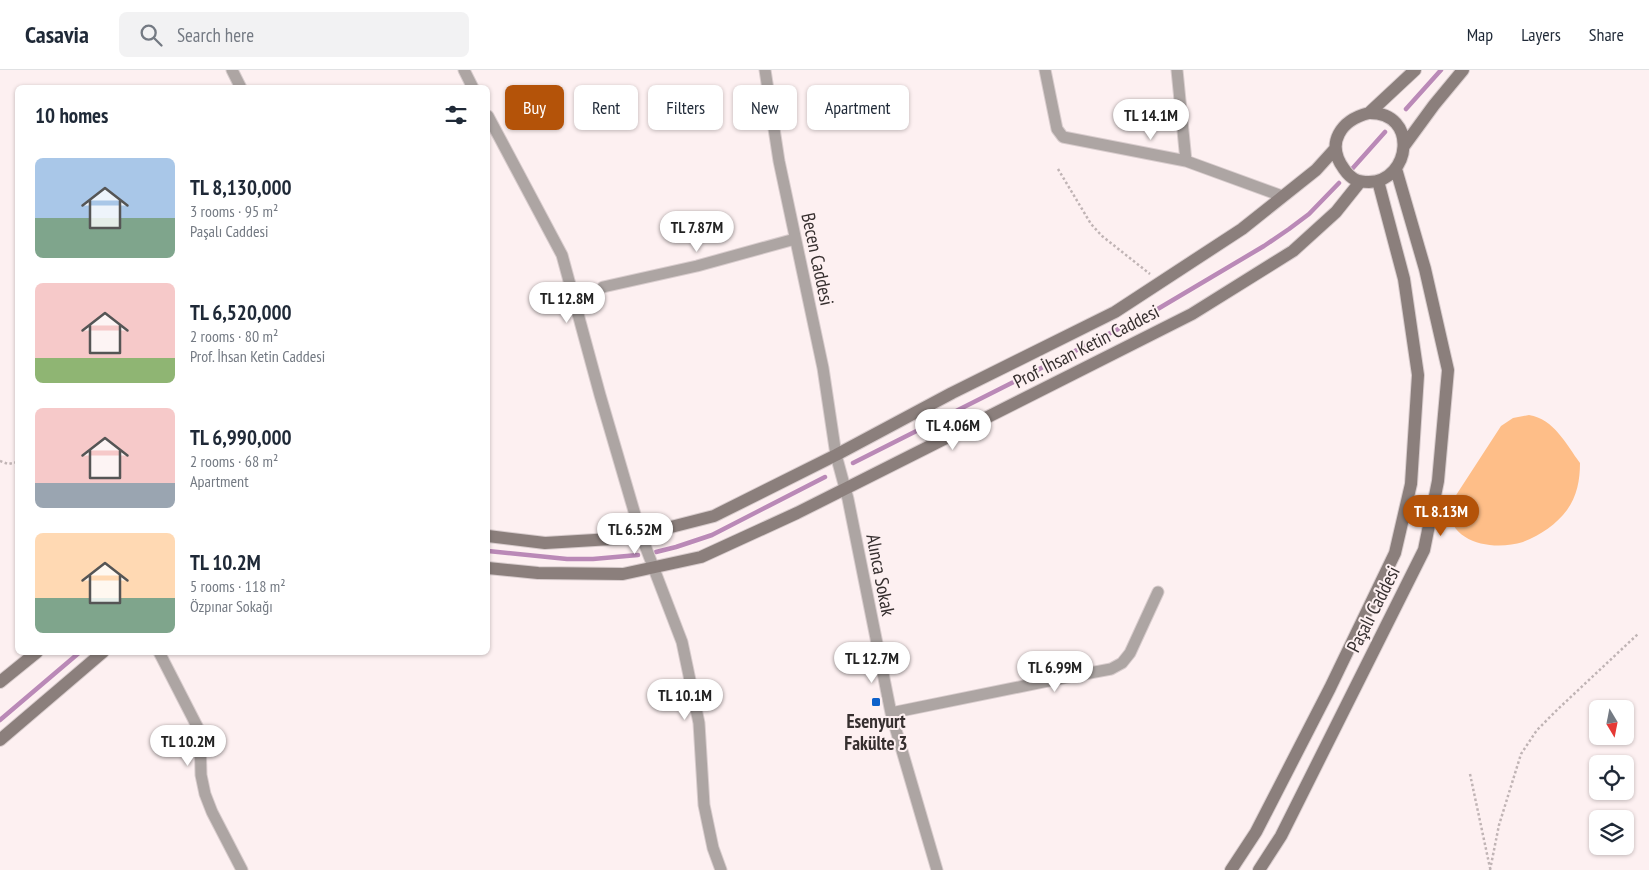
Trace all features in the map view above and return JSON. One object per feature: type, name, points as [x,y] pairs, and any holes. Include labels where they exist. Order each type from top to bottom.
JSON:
[{"type":"street","points":[[232,70],[240,85]]},
{"type":"street","points":[[464,70],[472,85]]},
{"type":"street","name":"Becen Caddesi","points":[[765,70],[779,161],[822,368],[836,455],[846,489]]},
{"type":"street","points":[[1045,70],[1057,129],[1063,137],[1186,162],[1282,196]]},
{"type":"street","points":[[1177,70],[1186,162]]},
{"type":"street","points":[[1369,113],[1415,70]]},
{"type":"street","points":[[1404,146],[1463,70]]},
{"type":"street","points":[[1369,113],[1380,113],[1393,119],[1401,129],[1404,146],[1402,158],[1396,169],[1378,181],[1360,182],[1350,177],[1338,161],[1335,149],[1337,136],[1345,125],[1357,116],[1369,113]]},
{"type":"street","points":[[490,120],[562,255],[641,535],[682,642],[699,723],[704,804],[713,848],[721,870]]},
{"type":"street","name":"Prof. İhsan Ketin Caddesi","points":[[490,536],[545,543],[628,538],[714,516],[1114,312],[1242,229],[1316,170],[1335,149]]},
{"type":"street","name":"Paşalı Caddesi","points":[[1259,870],[1281,836],[1424,550],[1438,481],[1448,370],[1425,269],[1396,169]]},
{"type":"street","name":"Paşalı Caddesi","points":[[1232,870],[1256,832],[1330,688],[1395,553],[1411,484],[1418,375],[1404,279],[1378,181]]},
{"type":"street","name":"Prof. İhsan Ketin Caddesi","points":[[490,568],[538,573],[623,574],[701,557],[846,489],[1192,314],[1293,251],[1336,212],[1360,182]]},
{"type":"street","points":[[604,287],[697,266],[796,239]]},
{"type":"street","name":"Alınca Sokak","points":[[846,489],[891,713],[937,870]]},
{"type":"street","points":[[891,713],[1111,669],[1122,663],[1130,654],[1158,592]]},
{"type":"street","points":[[0,682],[33,655]]},
{"type":"street","points":[[0,740],[99,655]]},
{"type":"street","points":[[161,655],[200,732],[205,794],[242,870]]},
{"type":"path","points":[[1058,169],[1091,224],[1102,236],[1160,282]]},
{"type":"path","points":[[0,461],[8,464],[15,463]]},
{"type":"path","points":[[1490,870],[1500,825],[1521,754],[1537,730],[1638,633]]},
{"type":"path","points":[[1470,774],[1490,870]]},
{"type":"shaded area","points":[[1529,415],[1538,417],[1559,433],[1580,463],[1579,482],[1576,493],[1567,510],[1558,520],[1541,533],[1523,542],[1499,546],[1475,542],[1456,529],[1451,519],[1449,506],[1501,426],[1513,418]]},
{"type":"waterway","points":[[1406,109],[1441,70]]},
{"type":"waterway","points":[[1352,169],[1385,132]]},
{"type":"waterway","points":[[853,463],[1156,310],[1264,246],[1289,229],[1309,214],[1339,183]]},
{"type":"waterway","points":[[656,552],[712,535],[825,477]]},
{"type":"waterway","points":[[490,551],[567,559],[638,555]]},
{"type":"waterway","points":[[0,720],[76,655]]},
{"type":"place","name":"Esenyurt Fakülte 3","points":[[876,702]]}]
